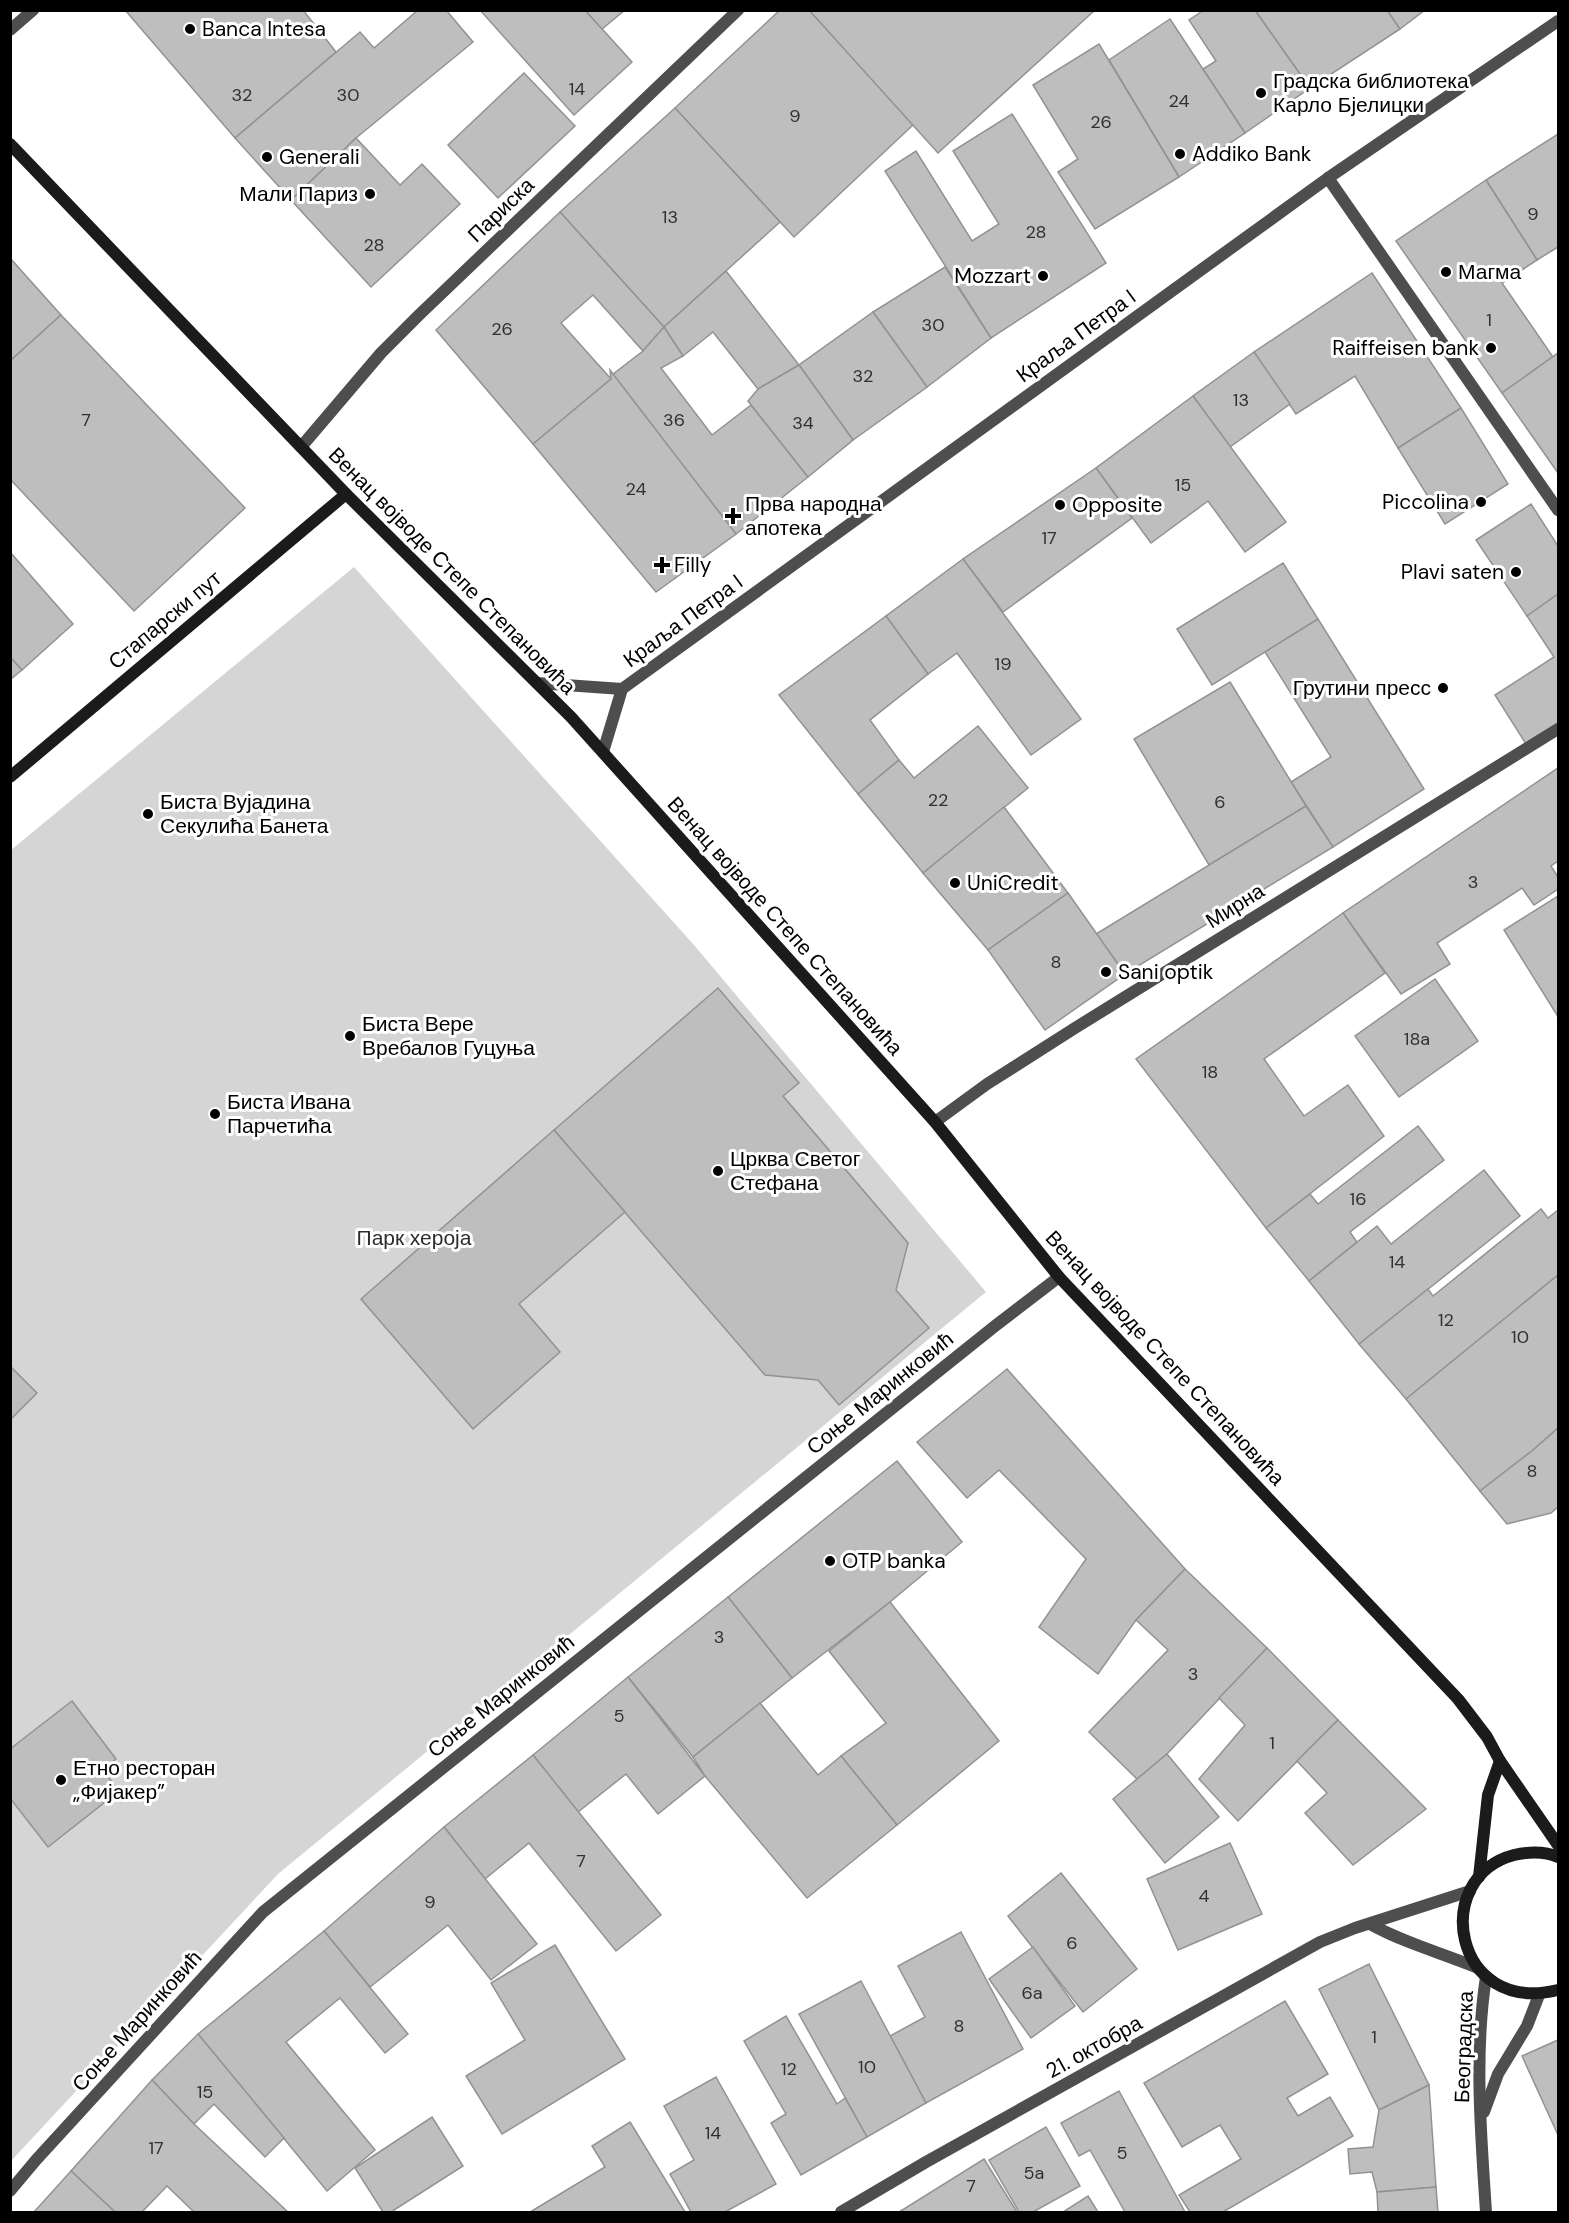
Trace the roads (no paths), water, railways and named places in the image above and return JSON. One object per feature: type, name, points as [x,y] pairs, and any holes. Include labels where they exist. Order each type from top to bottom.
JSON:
[{"type":"main road","name":"Венац војводе Степе Степановића","points":[[10,144],[346,494],[537,683],[603,752],[935,1122],[1059,1277],[1458,1699],[1487,1737],[1500,1761],[1558,1845]]},
{"type":"main road","name":"Стапарски пут","points":[[10,777],[346,494]]},
{"type":"main road","points":[[1479,1877],[1488,1795],[1500,1761]]},
{"type":"main road","points":[[1558,1857],[1539,1852],[1514,1855],[1491,1866],[1479,1877],[1470,1891],[1464,1911],[1463,1931],[1467,1950],[1482,1972],[1502,1987],[1520,1994],[1539,1995],[1558,1990]]},
{"type":"street","points":[[10,30],[33,10]]},
{"type":"street","name":"Париска","points":[[301,447],[381,353],[738,10]]},
{"type":"street","name":"Краља Петра I","points":[[603,752],[622,689],[1328,178],[1558,21]]},
{"type":"street","points":[[1328,178],[1558,510]]},
{"type":"street","name":"Краља Петра I","points":[[537,683],[622,689]]},
{"type":"street","name":"Мирна","points":[[935,1122],[987,1084],[1558,729]]},
{"type":"street","name":"Соње Маринковић","points":[[10,2191],[263,1912],[1059,1277]]},
{"type":"street","name":"21. октобра","points":[[841,2212],[926,2162],[1320,1942],[1338,1933],[1470,1891]]},
{"type":"street","points":[[1370,1924],[1391,1935],[1482,1972]]},
{"type":"street","name":"Београдска","points":[[1482,1972],[1481,2119],[1486,2212]]},
{"type":"street","name":"Београдска","points":[[1481,2119],[1498,2074],[1527,2026],[1539,1995]]},
{"type":"place","name":"Banca Intesa","points":[[190,29]]},
{"type":"place","name":"Градска библиотека Карло Бјелицки","points":[[1261,93]]},
{"type":"place","name":"Addiko Bank","points":[[1180,154]]},
{"type":"place","name":"Generali","points":[[267,157]]},
{"type":"place","name":"Мали Париз","points":[[370,194]]},
{"type":"place","name":"Магма","points":[[1446,272]]},
{"type":"place","name":"Mozzart","points":[[1043,276]]},
{"type":"place","name":"Raiffeisen bank","points":[[1491,348]]},
{"type":"place","name":"Piccolina","points":[[1481,502]]},
{"type":"place","name":"Opposite","points":[[1060,505]]},
{"type":"place","name":"Прва народна апотека","points":[[733,516]]},
{"type":"place","name":"Filly","points":[[662,565]]},
{"type":"place","name":"Plavi saten","points":[[1516,572]]},
{"type":"place","name":"Грутини пресс","points":[[1443,688]]},
{"type":"place","name":"Биста Вујадина Секулића Банета","points":[[148,814]]},
{"type":"place","name":"UniCredit","points":[[955,883]]},
{"type":"place","name":"Sani optik","points":[[1106,972]]},
{"type":"place","name":"Биста Вере Вребалов Гуцуња","points":[[350,1036]]},
{"type":"place","name":"Биста Ивана Парчетића","points":[[215,1114]]},
{"type":"place","name":"Црква Светог Стефана","points":[[718,1171]]},
{"type":"place","name":"OTP banka","points":[[830,1561]]},
{"type":"place","name":"Етно ресторан „Фијакер”","points":[[61,1780]]},
{"type":"park label","name":"Парк хероја","points":[[414,1238]]}]
